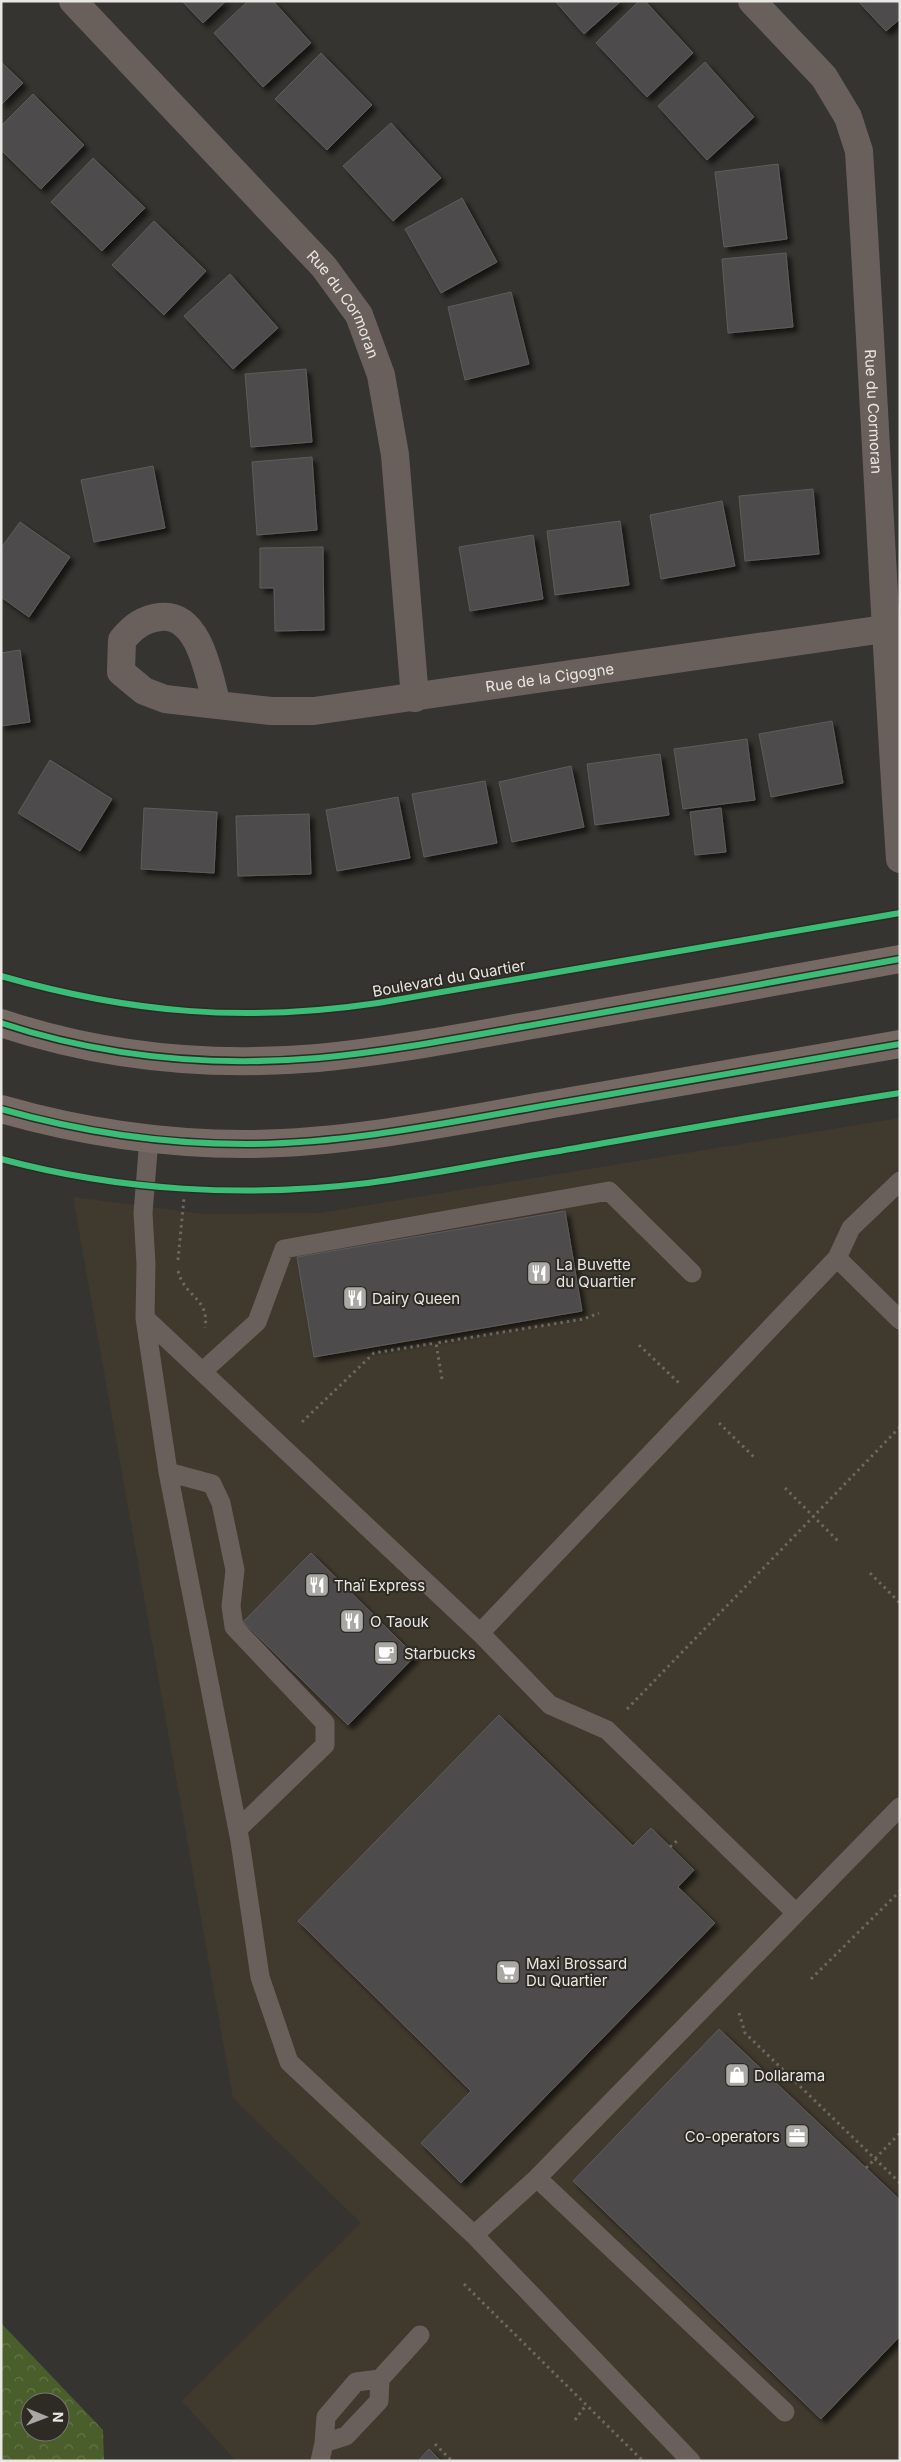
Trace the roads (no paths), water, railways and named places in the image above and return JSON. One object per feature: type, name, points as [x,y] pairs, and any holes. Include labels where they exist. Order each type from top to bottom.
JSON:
[{"type":"main road","points":[[1,1024],[54,1039],[144,1056],[227,1061],[318,1058],[498,1030],[900,960]]},
{"type":"main road","points":[[1,1110],[76,1128],[149,1139],[246,1144],[339,1138],[445,1124],[900,1044]]},
{"type":"street","name":"Rue du Cormoran","points":[[73,1],[324,267],[358,315],[381,375],[396,455],[415,698]]},
{"type":"street","name":"Rue du Cormoran","points":[[752,1],[824,77],[848,117],[859,152],[874,387],[884,629],[900,859]]},
{"type":"street","name":"Rue de la Cigogne","points":[[217,705],[271,711],[314,711],[415,698],[884,629]]},
{"type":"lane","points":[[149,1139],[144,1212],[146,1318],[168,1472],[238,1829],[260,1977],[289,2062],[474,2235],[691,2461]]},
{"type":"lane","points":[[480,1633],[837,1258],[851,1228],[900,1182]]},
{"type":"lane","points":[[203,1371],[257,1322],[284,1249],[609,1191],[692,1274]]},
{"type":"lane","points":[[837,1258],[900,1320]]},
{"type":"lane","points":[[146,1318],[480,1633],[550,1704],[607,1730],[796,1913]]},
{"type":"lane","points":[[168,1472],[212,1484],[221,1502],[235,1570],[231,1606],[234,1628],[325,1723],[325,1745],[238,1829]]},
{"type":"lane","points":[[474,2235],[537,2178],[900,1807]]},
{"type":"lane","points":[[537,2178],[785,2412]]},
{"type":"lane","points":[[322,2452],[346,2436],[379,2401],[380,2379],[420,2335]]},
{"type":"lane","points":[[322,2452],[326,2417],[356,2382],[380,2379]]},
{"type":"place","name":"La Buvette du Quartier","points":[[539,1273]]},
{"type":"place","name":"Dairy Queen","points":[[355,1298]]},
{"type":"place","name":"Thaï Express","points":[[317,1585]]},
{"type":"place","name":"O Taouk","points":[[352,1621]]},
{"type":"place","name":"Starbucks","points":[[386,1653]]},
{"type":"place","name":"Maxi Brossard Du Quartier","points":[[508,1972]]},
{"type":"place","name":"Dollarama","points":[[737,2075]]},
{"type":"place","name":"Co-operators","points":[[797,2136]]}]
